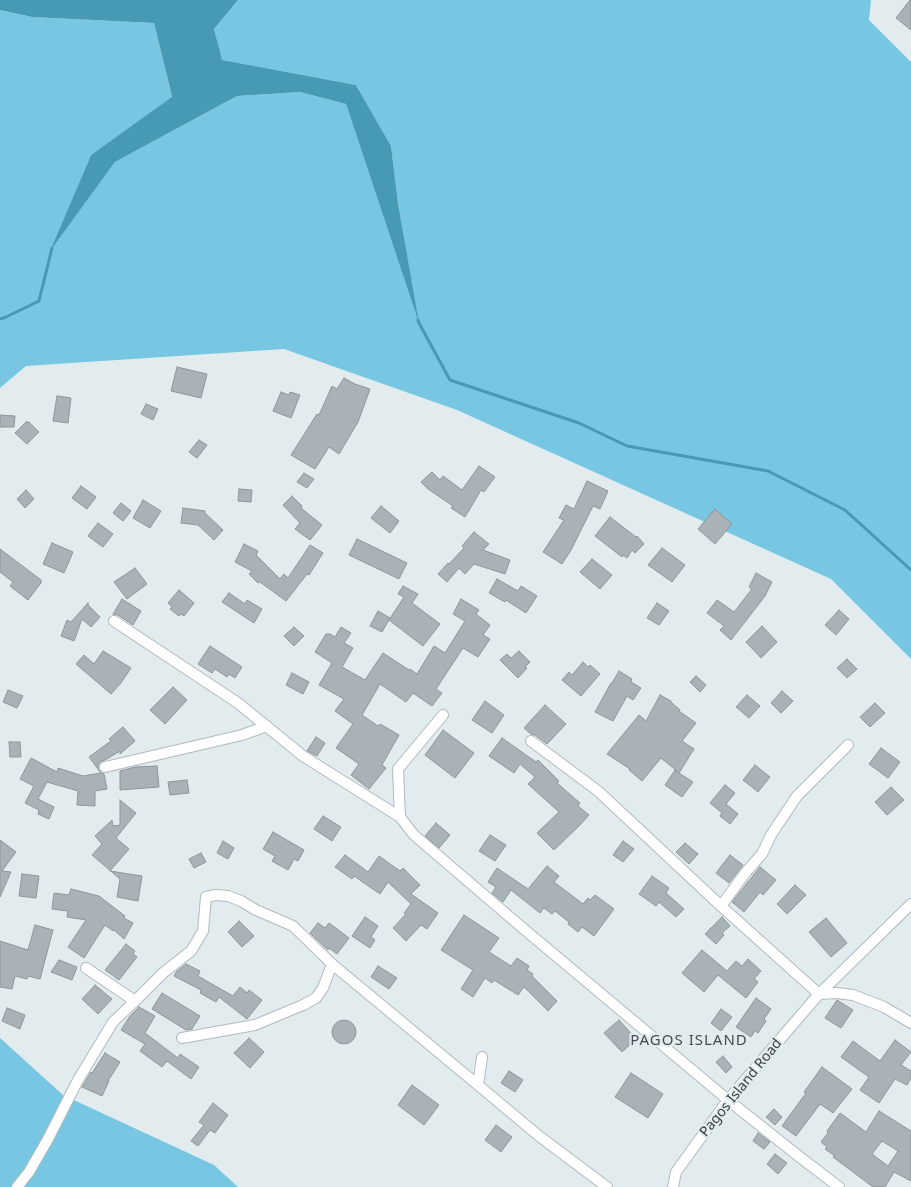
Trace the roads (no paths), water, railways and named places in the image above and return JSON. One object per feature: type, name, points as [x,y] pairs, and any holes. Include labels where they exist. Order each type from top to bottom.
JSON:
[{"type":"street","points":[[114,621],[238,703],[303,756],[400,817],[414,835],[728,1100],[839,1187]]},
{"type":"street","points":[[400,817],[398,769],[443,715]]},
{"type":"street","points":[[105,767],[242,735],[267,726]]},
{"type":"street","points":[[530,741],[598,791],[720,906],[819,994],[837,993],[854,995],[884,1008],[911,1023]]},
{"type":"street","points":[[720,906],[762,854],[771,835],[797,796],[848,745]]},
{"type":"street","points":[[16,1187],[29,1172],[78,1080],[113,1022],[163,973],[191,951],[203,930],[206,897],[216,895],[228,896],[241,901],[256,910],[293,926],[332,964],[539,1136],[607,1187]]},
{"type":"street","name":"Pagos Island Road","points":[[674,1187],[676,1172],[728,1100],[819,994],[911,904]]},
{"type":"street","points":[[182,1038],[255,1025],[303,1005],[316,998],[323,988],[332,964]]},
{"type":"street","points":[[86,968],[135,1001]]},
{"type":"street","points":[[478,1085],[482,1058]]},
{"type":"waterway","points":[[0,319],[39,301],[52,248]]},
{"type":"waterway","points":[[418,320],[450,380],[579,423],[627,446],[768,471],[845,510],[911,570]]},
{"type":"district","name":"PAGOS ISLAND","points":[[689,1041]]}]
